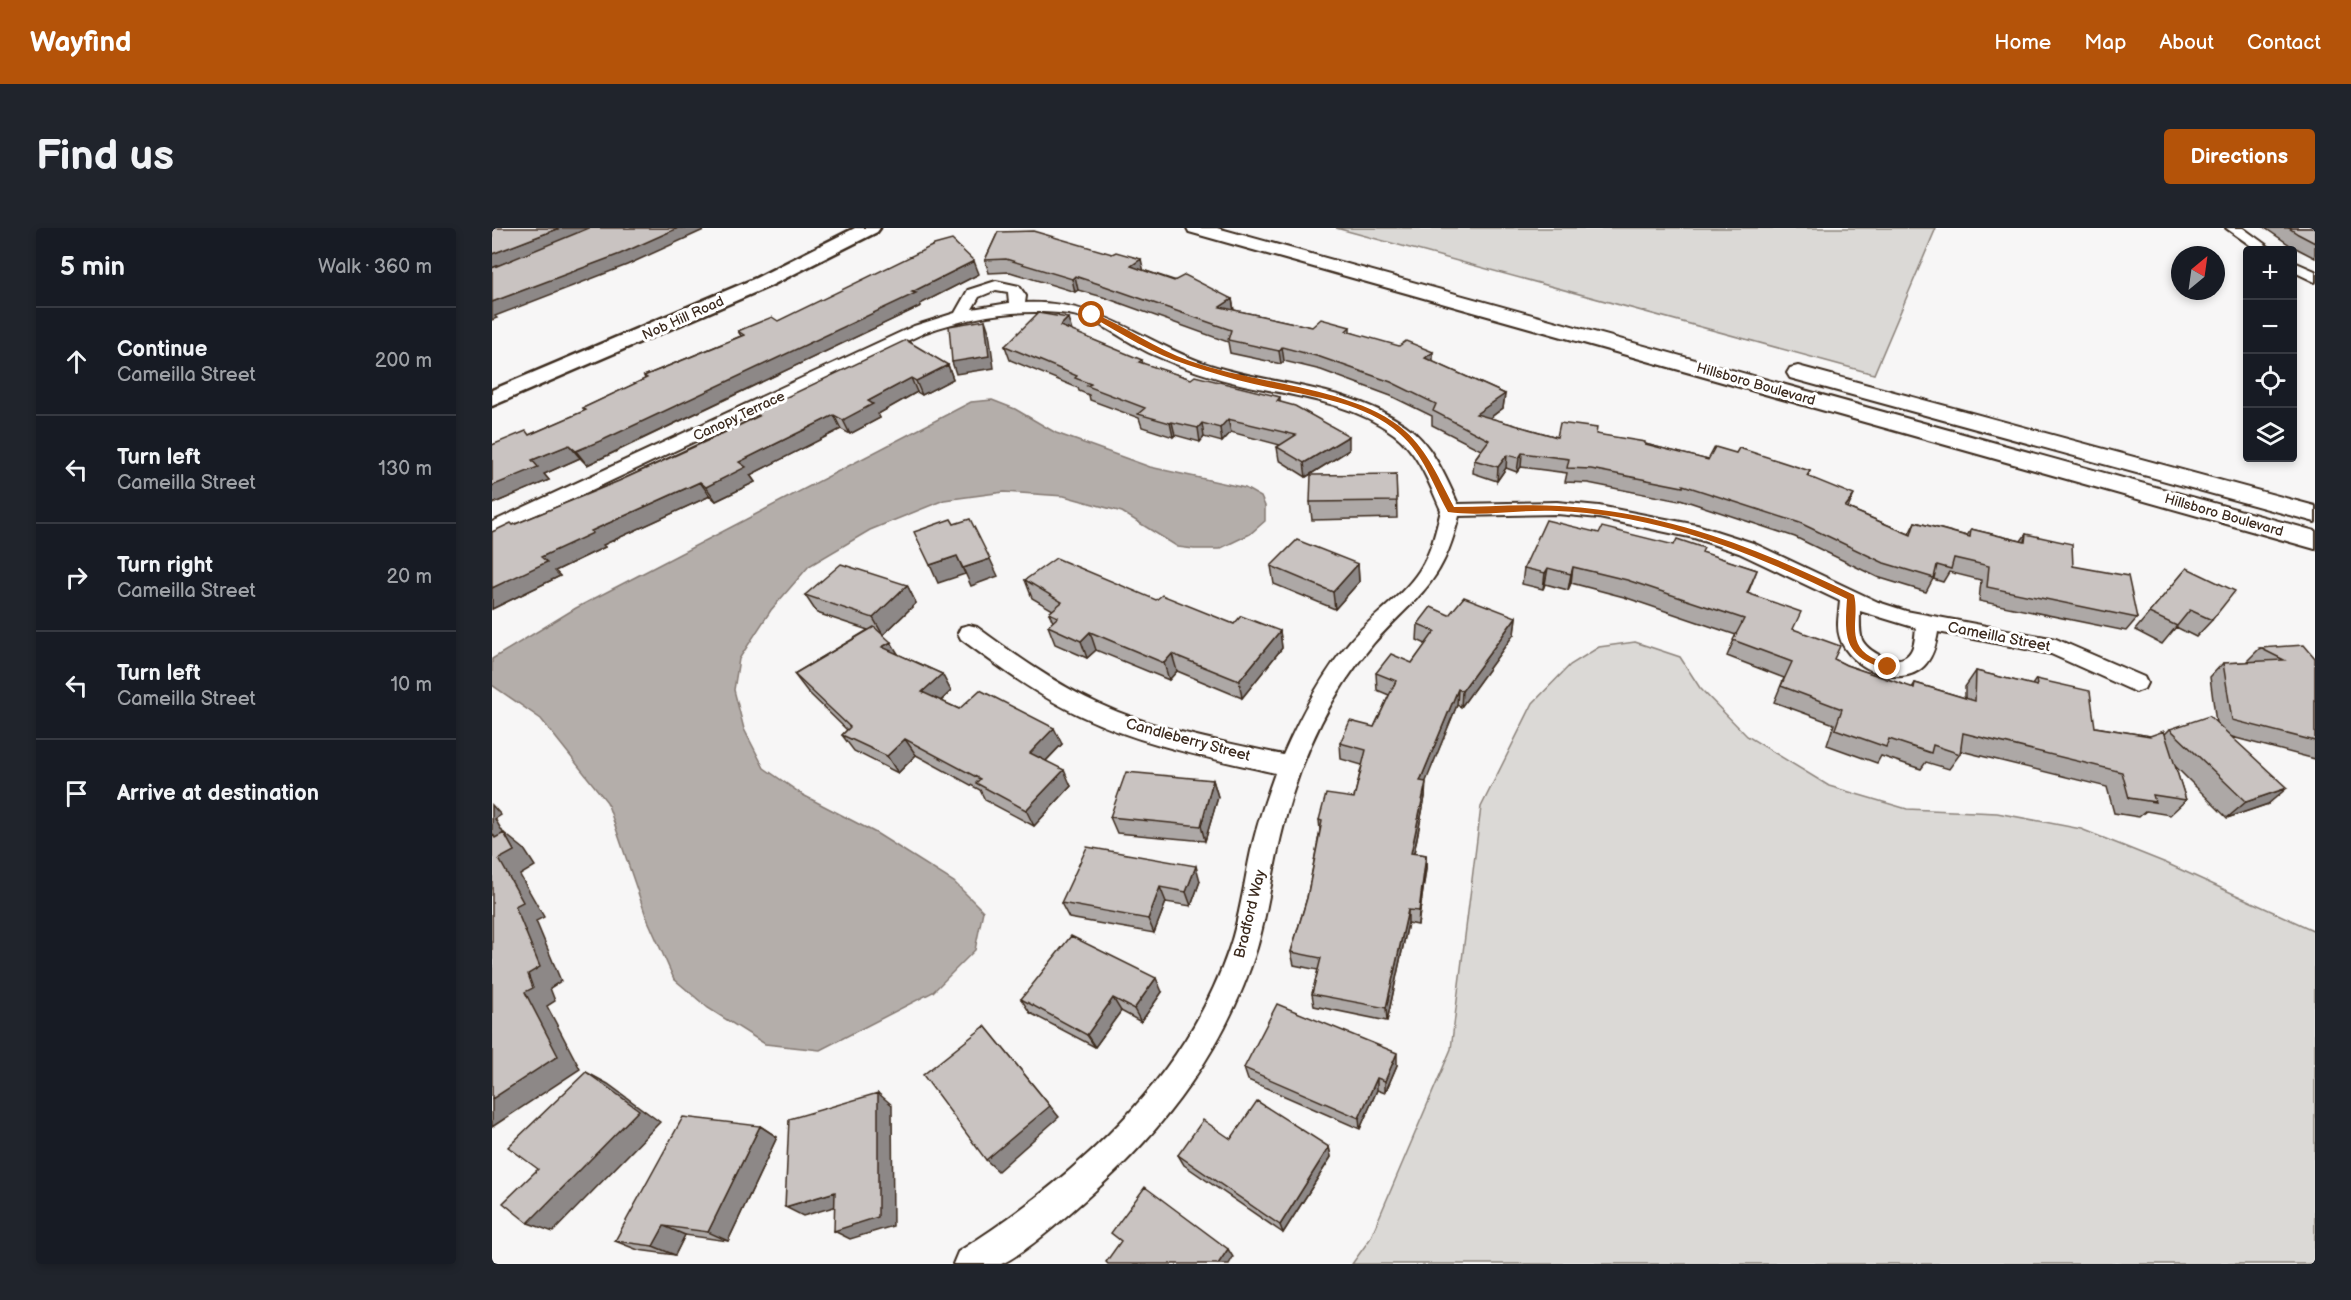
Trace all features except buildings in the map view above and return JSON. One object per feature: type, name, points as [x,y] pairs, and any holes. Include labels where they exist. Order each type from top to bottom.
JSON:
[{"type":"main road","name":"Nob Hill Road","points":[[492,379],[643,318],[831,228]]},
{"type":"main road","name":"Nob Hill Road","points":[[492,399],[763,282],[870,228]]},
{"type":"street","name":"Hillsboro Boulevard","points":[[1196,228],[1493,310],[1831,382],[2315,514]]},
{"type":"street","name":"Hillsboro Boulevard","points":[[1264,228],[2315,540]]},
{"type":"street","points":[[2233,228],[2260,246]]},
{"type":"street","points":[[2297,268],[2315,277]]},
{"type":"street","points":[[962,316],[963,304],[970,295],[988,287],[1014,289],[1018,296],[1017,307],[1071,310],[1092,315],[1156,350],[1221,374],[1327,396],[1358,406],[1402,432],[1416,447],[1435,474],[1451,510]]},
{"type":"street","name":"Canopy Terrace","points":[[492,530],[920,329],[988,310],[1017,307]]},
{"type":"street","name":"Cameilla Street","points":[[1451,510],[1557,508],[1648,521],[1697,532],[1746,548],[1888,613],[1928,623],[2056,647],[2136,683]]},
{"type":"street","name":"Bradford Way","points":[[970,1264],[1016,1237],[1116,1149],[1160,1103],[1191,1059],[1221,1004],[1243,950],[1268,836],[1288,766],[1316,711],[1339,673],[1365,638],[1422,583],[1437,554],[1451,510]]},
{"type":"street","name":"Cameilla Street","points":[[1851,597],[1849,632],[1853,646],[1868,659],[1888,667],[1907,666],[1918,660],[1928,623]]},
{"type":"street","name":"Candleberry Street","points":[[969,633],[1018,670],[1062,697],[1107,718],[1154,734],[1288,766]]},
{"type":"shaded area","points":[[1336,228],[1936,228],[1874,374]]},
{"type":"shaded area","points":[[992,400],[1015,409],[1056,433],[1150,467],[1245,488],[1261,497],[1265,506],[1265,521],[1250,534],[1219,549],[1194,549],[1178,547],[1122,512],[1064,496],[1004,492],[944,500],[870,530],[809,566],[771,610],[739,659],[734,690],[744,729],[764,768],[803,795],[876,833],[954,882],[983,911],[975,950],[933,992],[820,1050],[765,1044],[708,1008],[674,979],[646,916],[607,802],[541,719],[492,685],[492,659],[576,608],[971,402]]},
{"type":"shaded area","points":[[1635,642],[1680,657],[1700,688],[1747,736],[1829,786],[1907,809],[1997,813],[2081,829],[2166,863],[2315,931],[2315,1264],[1352,1264],[1370,1239],[1451,1049],[1481,807],[1533,703],[1570,665],[1599,647]]},
{"type":"route","points":[[1092,315],[1111,323],[1156,350],[1189,363],[1221,374],[1327,396],[1358,406],[1380,417],[1402,432],[1422,454],[1435,474],[1451,510],[1498,507],[1557,508],[1599,512],[1697,532],[1746,548],[1792,568],[1851,597],[1849,632],[1853,646],[1868,659],[1888,667]]}]
